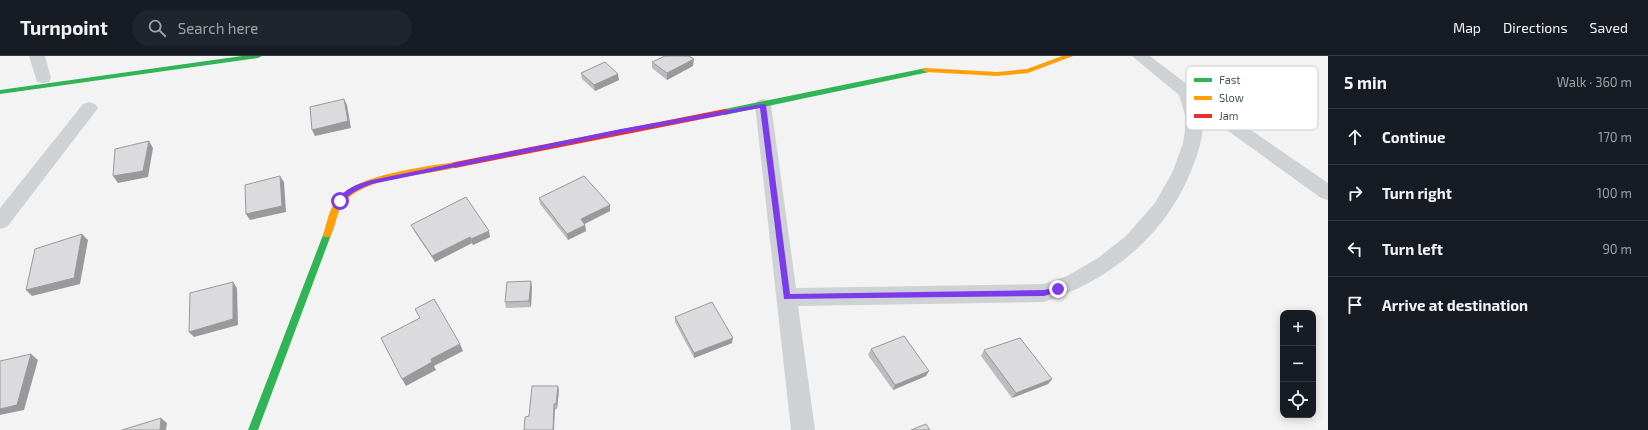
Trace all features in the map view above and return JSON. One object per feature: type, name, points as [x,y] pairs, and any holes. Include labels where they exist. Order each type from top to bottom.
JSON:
[{"type":"street","points":[[37,56],[43,78]]},
{"type":"street","points":[[0,84],[189,56]]},
{"type":"street","points":[[0,92],[258,56]]},
{"type":"street","points":[[253,430],[340,201],[354,188],[372,182],[621,131],[763,105],[931,69],[997,74],[1028,71],[1069,56]]},
{"type":"street","points":[[1140,56],[1186,91]]},
{"type":"street","points":[[763,105],[803,430]]},
{"type":"street","points":[[0,222],[89,108]]},
{"type":"street","points":[[787,297],[1044,293],[1058,289],[1098,266],[1128,245],[1155,218],[1178,180],[1188,158],[1192,130]]},
{"type":"street","points":[[1240,130],[1328,193]]},
{"type":"building","points":[[665,56],[689,56],[694,59],[667,73],[652,62]]},
{"type":"building","points":[[605,62],[618,74],[594,85],[581,73]]},
{"type":"building","points":[[344,99],[348,121],[312,130],[310,107]]},
{"type":"building","points":[[149,141],[143,171],[113,176],[115,149]]},
{"type":"building","points":[[280,176],[282,206],[246,214],[245,185]]},
{"type":"building","points":[[584,176],[610,205],[581,219],[585,225],[567,234],[539,198]]},
{"type":"building","points":[[466,197],[489,231],[471,239],[470,237],[432,256],[411,225]]},
{"type":"building","points":[[82,234],[74,278],[26,290],[35,249]]},
{"type":"building","points":[[531,281],[529,301],[505,302],[507,282]]},
{"type":"building","points":[[233,282],[233,319],[189,332],[190,293]]},
{"type":"building","points":[[434,299],[460,344],[431,359],[432,362],[402,379],[381,338],[420,318],[415,309]]},
{"type":"building","points":[[712,302],[733,338],[694,353],[675,317]]},
{"type":"building","points":[[904,336],[929,371],[895,385],[871,349]]},
{"type":"building","points":[[1020,338],[1052,379],[1016,393],[984,350]]},
{"type":"building","points":[[31,354],[17,405],[0,409],[0,361]]},
{"type":"building","points":[[532,386],[558,386],[556,404],[554,404],[553,430],[524,430],[525,417],[529,416]]},
{"type":"building","points":[[161,418],[160,430],[122,430]]},
{"type":"building","points":[[926,424],[930,430],[911,430]]},
{"type":"traffic: fast","points":[[0,92],[258,56]]},
{"type":"traffic: fast","points":[[725,112],[926,70]]},
{"type":"traffic: fast","points":[[253,430],[327,235]]},
{"type":"traffic: slow","points":[[926,70],[997,74],[1028,71],[1069,56]]},
{"type":"traffic: slow","points":[[327,235],[334,213],[340,201],[348,193],[376,181],[455,165]]},
{"type":"traffic: jam","points":[[455,165],[725,112]]},
{"type":"route","points":[[340,201],[354,188],[372,182],[621,131],[763,105],[787,297],[1044,293],[1058,289]]}]
